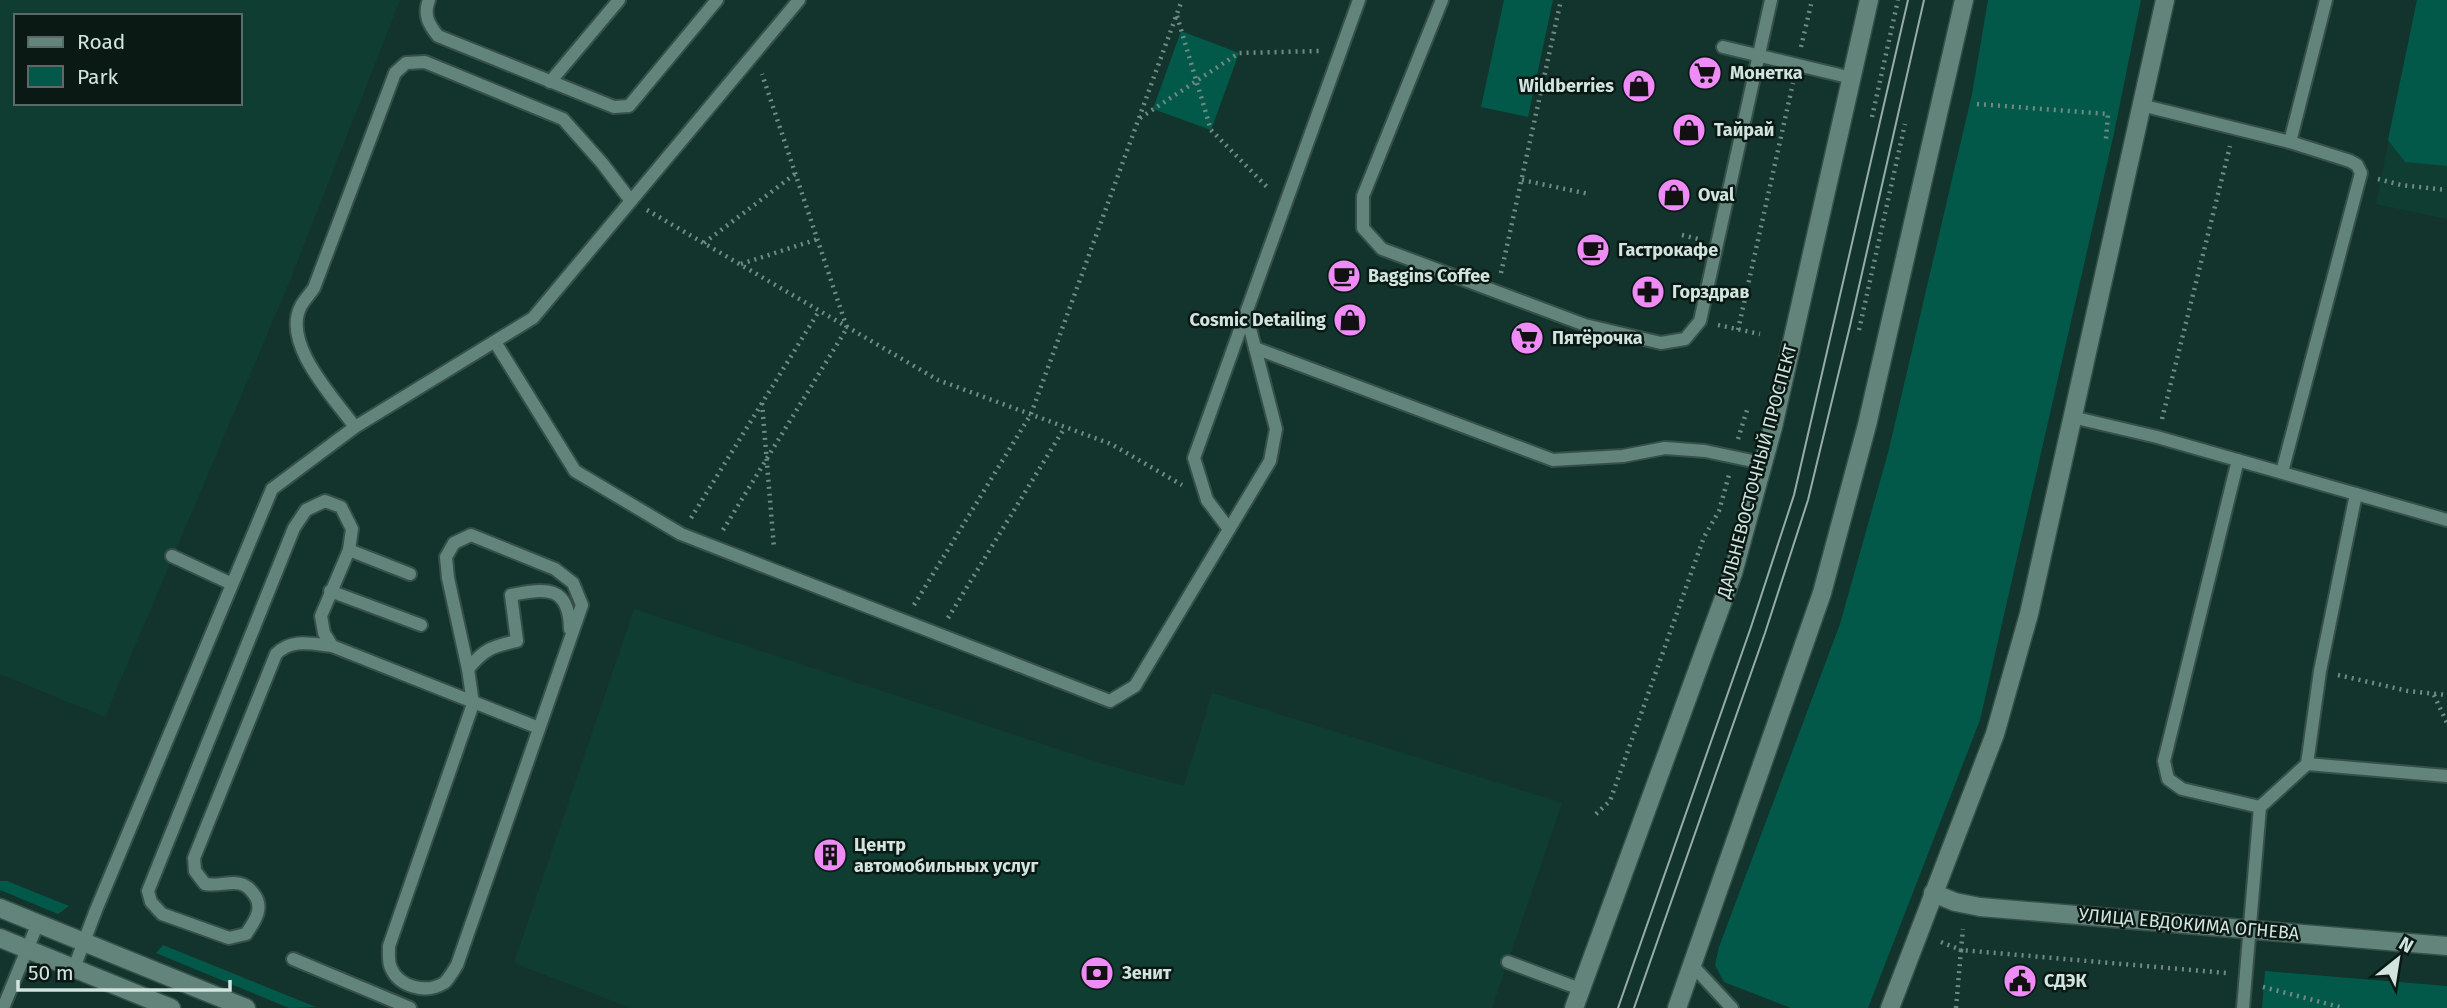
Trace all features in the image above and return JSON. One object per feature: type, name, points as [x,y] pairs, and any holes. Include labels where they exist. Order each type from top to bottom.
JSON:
[{"type":"main road","name":"ДАЛЬНЕВОСТОЧНЫЙ ПРОСПЕКТ","points":[[1574,1008],[1733,573],[1762,464],[1869,0]]},
{"type":"main road","points":[[1677,1008],[1822,593],[1867,425],[1964,0]]},
{"type":"main road","points":[[1890,1008],[1995,734],[2029,614],[2165,0]]},
{"type":"main road","name":"УЛИЦА ЕВДОКИМА ОГНЕВА","points":[[1933,893],[1955,902],[1980,907],[2447,946]]},
{"type":"main road","points":[[0,908],[246,1008]]},
{"type":"main road","points":[[0,938],[171,1008]]},
{"type":"lane","points":[[429,0],[426,5],[428,22],[438,36],[614,107],[629,106],[717,0]]},
{"type":"lane","points":[[550,82],[619,0]]},
{"type":"lane","points":[[1229,529],[1207,500],[1194,458],[1359,0]]},
{"type":"lane","points":[[1442,0],[1363,196],[1363,228],[1382,249],[1585,325],[1661,343],[1685,339],[1700,321],[1771,0]]},
{"type":"lane","points":[[2290,142],[2326,0]]},
{"type":"lane","points":[[74,968],[272,489],[355,427],[533,318],[755,53],[793,2]]},
{"type":"lane","points":[[1723,47],[1852,78]]},
{"type":"lane","points":[[355,427],[304,357],[296,333],[299,308],[314,288],[395,73],[406,63],[425,62],[563,119],[631,201]]},
{"type":"lane","points":[[2141,105],[2290,142],[2350,161],[2357,165],[2361,173],[2282,472]]},
{"type":"lane","points":[[495,342],[575,471],[681,534],[1110,701],[1135,686],[1270,461],[1276,429],[1246,313]]},
{"type":"lane","points":[[1255,348],[1553,460],[1623,456],[1665,448],[1705,451],[1762,464]]},
{"type":"lane","points":[[2072,417],[2157,437],[2447,520]]},
{"type":"lane","points":[[2238,460],[2164,761],[2168,779],[2182,789],[2260,807]]},
{"type":"lane","points":[[2243,1008],[2260,807],[2307,764],[2320,671],[2356,494]]},
{"type":"lane","points":[[332,646],[324,633],[321,616],[349,550],[352,529],[341,507],[325,501],[306,510],[295,528],[148,891],[151,902],[162,914],[229,938],[246,934],[251,927],[259,906],[257,897],[247,885],[205,884],[195,871],[194,858],[276,654],[284,646],[298,643],[332,646],[539,728]]},
{"type":"lane","points":[[471,535],[555,569],[573,583],[582,605],[570,643],[457,965],[446,982],[430,988],[412,987],[398,979],[389,965],[389,946],[473,704],[448,578],[446,557],[454,543],[471,535]]},
{"type":"lane","points":[[349,550],[410,574]]},
{"type":"lane","points":[[172,556],[232,584]]},
{"type":"lane","points":[[468,669],[481,654],[495,646],[517,641],[511,595],[539,589],[557,594],[569,611],[570,643]]},
{"type":"lane","points":[[330,591],[421,625]]},
{"type":"lane","points":[[2307,764],[2447,776]]},
{"type":"lane","points":[[3,1008],[38,923]]},
{"type":"lane","points":[[293,959],[410,1008]]},
{"type":"lane","points":[[1508,962],[1580,989]]},
{"type":"lane","points":[[1692,965],[1732,1008]]},
{"type":"path","points":[[904,621],[1031,414],[1182,0]]},
{"type":"path","points":[[1497,292],[1561,0]]},
{"type":"path","points":[[1738,330],[1812,0]]},
{"type":"path","points":[[1872,117],[1898,0]]},
{"type":"path","points":[[1177,16],[1210,130],[1285,205]]},
{"type":"path","points":[[1139,118],[1239,52],[1341,51]]},
{"type":"path","points":[[713,546],[847,328],[755,53]]},
{"type":"path","points":[[1977,104],[2108,114],[2106,139]]},
{"type":"path","points":[[1860,330],[1905,124]]},
{"type":"path","points":[[2157,437],[2235,128]]},
{"type":"path","points":[[2361,173],[2400,186],[2447,190]]},
{"type":"path","points":[[704,243],[795,174]]},
{"type":"path","points":[[1522,180],[1589,194]]},
{"type":"path","points":[[631,201],[938,380],[1111,444],[1207,500]]},
{"type":"path","points":[[740,265],[818,239]]},
{"type":"path","points":[[681,534],[819,310]]},
{"type":"path","points":[[1700,321],[1760,334]]},
{"type":"path","points":[[762,402],[775,570]]},
{"type":"path","points":[[938,634],[1065,427]]},
{"type":"path","points":[[1596,814],[1610,801],[1704,537],[1718,511]]},
{"type":"path","points":[[2320,671],[2434,695],[2447,695]]},
{"type":"path","points":[[2434,695],[2447,723]]},
{"type":"path","points":[[1956,1008],[1963,929]]},
{"type":"path","points":[[1941,942],[1961,950],[2245,978],[2344,1008]]},
{"type":"shaded area","points":[[0,0],[400,0],[291,278],[105,717],[0,674]]},
{"type":"shaded area","points":[[2417,0],[2447,0],[2447,219],[2376,204]]},
{"type":"shaded area","points":[[634,609],[1106,765],[1184,786],[1212,693],[1562,803],[1492,1008],[631,1008],[514,963]]},
{"type":"green space","points":[[1504,0],[1553,0],[1528,117],[1481,107]]},
{"type":"green space","points":[[1988,0],[2141,0],[2114,133],[1980,720],[1868,1008],[1791,1008],[1724,982],[1715,965],[1719,947],[1840,624],[1888,453],[1972,94]]},
{"type":"green space","points":[[2417,0],[2447,0],[2447,166],[2405,162],[2388,140]]},
{"type":"green space","points":[[1181,31],[1239,53],[1211,130],[1153,109]]},
{"type":"green space","points":[[0,881],[7,881],[69,906],[58,914],[0,890]]},
{"type":"green space","points":[[163,945],[316,1007],[289,1008],[156,953]]},
{"type":"green space","points":[[2265,971],[2447,986],[2447,1008],[2262,1008]]},
{"type":"tram line","points":[[1618,1008],[1751,627],[1794,495],[1908,0]]},
{"type":"tram line","points":[[1634,1008],[1765,633],[1808,500],[1924,0]]},
{"type":"place","name":"Монетка","points":[[1705,73]]},
{"type":"place","name":"Wildberries","points":[[1639,86]]},
{"type":"place","name":"Тайрай","points":[[1689,130]]},
{"type":"place","name":"Oval","points":[[1674,195]]},
{"type":"place","name":"Гастрокафе","points":[[1593,250]]},
{"type":"place","name":"Baggins Coffee","points":[[1344,276]]},
{"type":"place","name":"Горздрав","points":[[1648,292]]},
{"type":"place","name":"Cosmic Detailing","points":[[1350,320]]},
{"type":"place","name":"Пятёрочка","points":[[1527,338]]},
{"type":"place","name":"Центр автомобильных услуг","points":[[830,855]]},
{"type":"place","name":"Зенит","points":[[1097,973]]},
{"type":"place","name":"СДЭК","points":[[2020,981]]}]
